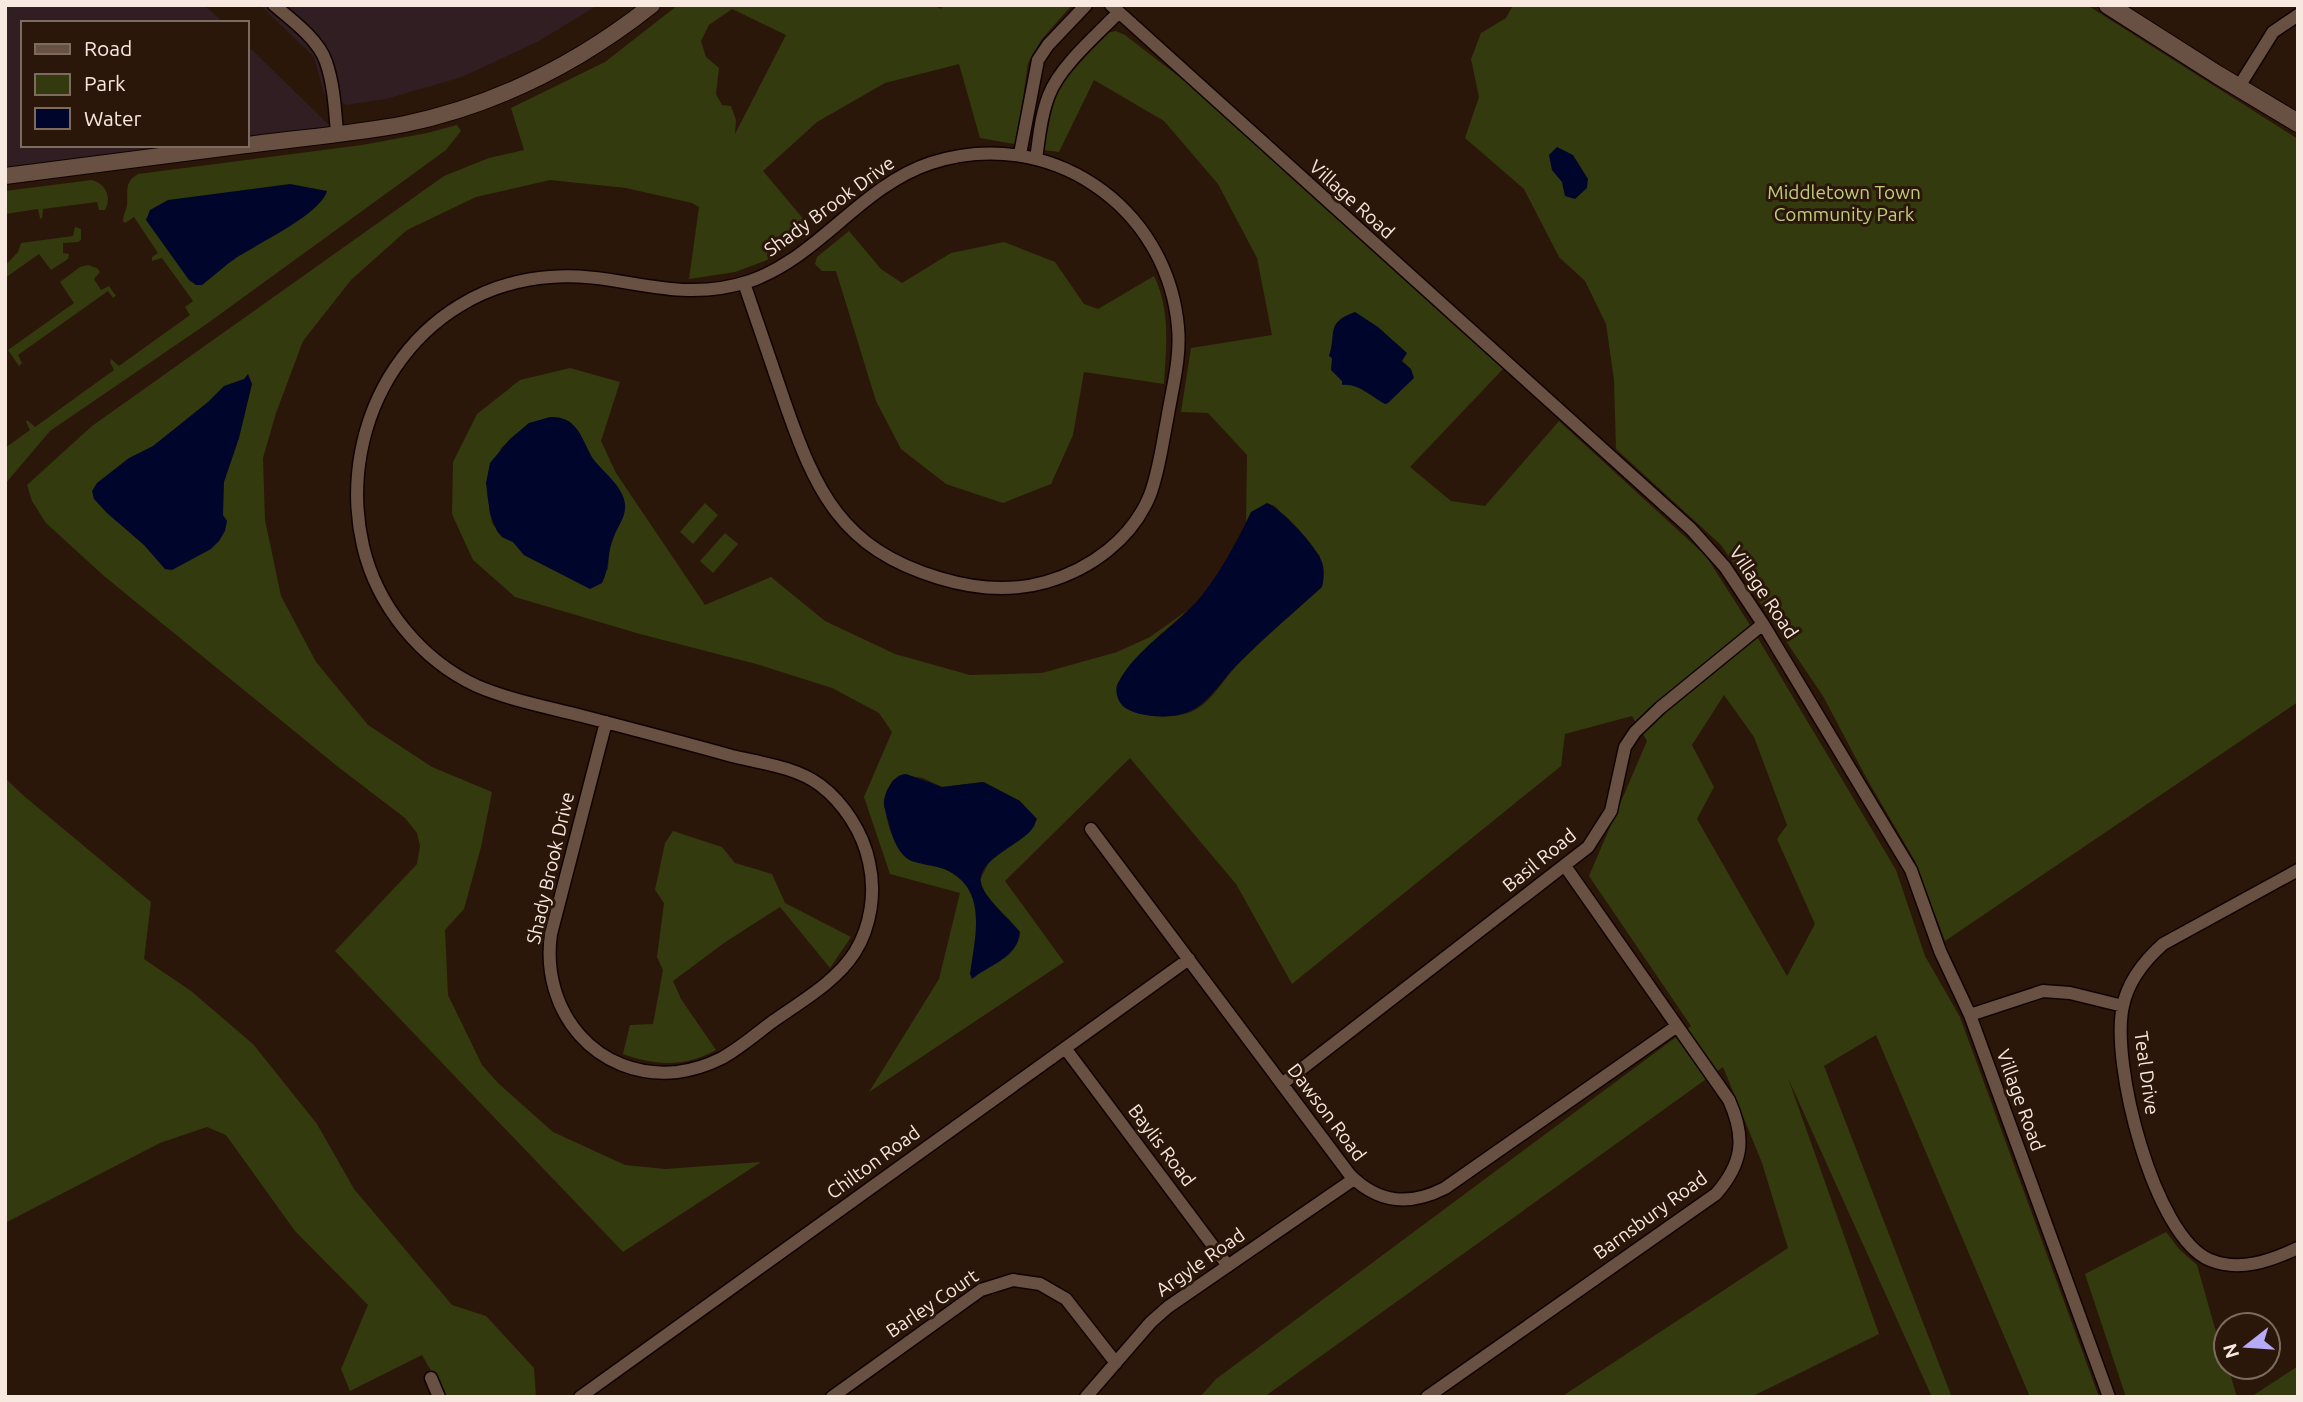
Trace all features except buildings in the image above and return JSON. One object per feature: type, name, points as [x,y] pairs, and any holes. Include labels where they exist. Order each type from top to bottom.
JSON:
[{"type":"main road","points":[[2108,5],[2238,88],[2298,122]]},
{"type":"street","points":[[274,5],[291,19],[323,54],[332,81],[337,133]]},
{"type":"street","points":[[248,145],[408,123],[489,99],[552,71],[604,40],[652,5]]},
{"type":"street","points":[[1020,154],[1038,61],[1048,45],[1086,5]]},
{"type":"street","points":[[1036,159],[1043,114],[1053,86],[1114,9]]},
{"type":"street","name":"Village Road","points":[[1114,9],[1691,529],[1726,566],[1911,870],[1940,951],[1970,1016],[2109,1397]]},
{"type":"street","points":[[2238,88],[2273,32],[2298,15]]},
{"type":"street","points":[[5,176],[230,147]]},
{"type":"street","name":"Shady Brook Drive","points":[[606,722],[551,934],[550,971],[556,994],[564,1016],[578,1035],[597,1051],[623,1065],[652,1072],[679,1072],[702,1067],[727,1055],[747,1041],[833,977],[853,956],[866,929],[872,899],[871,868],[861,836],[848,814],[815,781],[794,772],[606,722],[499,694],[471,683],[446,668],[419,646],[395,617],[366,561],[358,523],[356,484],[360,447],[369,417],[397,363],[418,339],[453,310],[495,289],[530,279],[565,276],[680,291],[710,290],[744,283],[787,264],[873,195],[915,169],[969,154],[1020,154],[1091,182],[1118,203],[1137,223],[1155,253],[1172,295],[1179,331],[1178,359],[1154,484],[1143,511],[1123,538],[1097,560],[1067,576],[1028,587],[984,588],[945,580],[907,567],[871,545],[855,531],[839,516],[817,484],[803,454],[744,283]]},
{"type":"street","name":"Basil Road","points":[[1282,1084],[1588,847],[1608,818],[1618,790],[1625,747],[1634,732],[1763,624]]},
{"type":"street","name":"Dawson Road","points":[[1091,829],[1354,1179],[1365,1188],[1387,1198],[1414,1200],[1445,1188],[1677,1026]]},
{"type":"street","name":"Barnsbury Road","points":[[1432,1395],[1716,1194],[1726,1182],[1738,1157],[1741,1140],[1737,1117],[1729,1100],[1565,866]]},
{"type":"street","name":"Teal Drive","points":[[2298,870],[2162,944],[2139,970],[2123,1006],[2121,1030],[2123,1063],[2137,1131],[2160,1196],[2182,1238],[2210,1260],[2239,1266],[2262,1262],[2298,1248]]},
{"type":"street","name":"Chilton Road","points":[[580,1397],[1189,959]]},
{"type":"street","points":[[1970,1016],[2043,991],[2070,993],[2123,1006]]},
{"type":"street","name":"Baylis Road","points":[[1065,1048],[1228,1266]]},
{"type":"street","name":"Argyle Road","points":[[1086,1397],[1151,1322],[1354,1179]]},
{"type":"street","name":"Barley Court","points":[[832,1397],[981,1290],[1013,1280],[1040,1284],[1066,1299],[1116,1363]]},
{"type":"street","points":[[430,1378],[439,1397]]},
{"type":"shaded area","points":[[5,5],[204,5],[222,21],[21,21],[21,147],[230,147],[5,176]]},
{"type":"shaded area","points":[[260,5],[598,5],[539,41],[462,77],[386,99],[346,105],[324,94],[314,57]]},
{"type":"shaded area","points":[[248,46],[337,133],[248,145]]},
{"type":"green space","points":[[678,5],[934,5],[941,9],[944,5],[1072,5],[1042,39],[1028,63],[1017,141],[1014,144],[980,138],[959,64],[885,83],[817,122],[763,171],[811,228],[792,240],[790,246],[767,260],[735,272],[689,279],[699,207],[692,203],[626,188],[550,180],[476,197],[407,230],[351,280],[303,341],[276,413],[263,458],[265,520],[281,596],[316,662],[368,725],[432,767],[492,792],[481,847],[464,909],[445,930],[448,995],[482,1065],[498,1083],[553,1132],[625,1165],[665,1169],[761,1162],[623,1252],[335,951],[417,864],[420,846],[417,833],[405,818],[104,576],[46,523],[32,501],[27,485],[92,426],[444,176],[489,158],[524,150],[511,108],[605,62]],"holes":[[[732,9],[786,35],[735,134],[736,120],[731,106],[722,105],[716,94],[719,68],[706,57],[701,41],[709,25]]]},
{"type":"green space","name":"Middletown Town Community Park","points":[[1513,5],[2087,5],[2298,139],[2298,702],[1945,941],[1915,861],[1823,696],[1721,545],[1616,449],[1614,380],[1606,324],[1585,281],[1559,257],[1524,189],[1465,138],[1479,97],[1471,59],[1481,33],[1506,18]]},
{"type":"green space","points":[[1116,31],[1125,35],[1186,82],[1503,369],[1410,467],[1451,501],[1485,506],[1559,421],[1706,556],[1896,870],[1925,956],[1960,1017],[2099,1397],[2030,1397],[1876,1035],[1824,1066],[1951,1395],[1949,1397],[1932,1397],[1788,1078],[1879,1334],[1751,1397],[1561,1397],[1788,1248],[1762,1163],[1723,1067],[1264,1397],[1200,1397],[1216,1379],[1691,1026],[1589,876],[1647,741],[1632,716],[1565,734],[1561,766],[1292,984],[1236,884],[1130,758],[1005,881],[1064,962],[869,1092],[939,979],[960,893],[890,874],[864,797],[892,732],[879,713],[832,688],[760,665],[640,634],[515,597],[473,560],[452,514],[453,462],[477,414],[520,380],[570,368],[620,382],[601,441],[616,473],[705,605],[771,577],[825,621],[895,654],[970,675],[1042,673],[1117,652],[1150,637],[1188,610],[1133,662],[1122,678],[1117,692],[1122,704],[1138,713],[1151,716],[1185,714],[1199,708],[1249,653],[1322,587],[1320,556],[1275,506],[1267,503],[1248,519],[1246,526],[1247,455],[1208,413],[1181,412],[1191,348],[1272,335],[1257,258],[1218,184],[1164,121],[1094,80],[1059,152],[1043,150],[1048,115],[1061,84],[1106,33]],"holes":[[[529,423],[578,431],[593,459],[622,495],[625,505],[609,551],[608,569],[589,588],[524,555],[513,542],[502,537],[492,523],[487,494],[501,448]],[[1724,695],[1754,737],[1787,825],[1777,839],[1815,924],[1787,976],[1697,819],[1714,787],[1692,745]],[[900,775],[923,778],[942,787],[984,782],[1020,801],[980,880],[984,890],[987,967],[973,978],[977,926],[974,897],[967,885],[956,875],[935,865],[910,860],[898,848],[888,823],[884,800],[892,781]]]},
{"type":"green space","points":[[457,125],[461,131],[446,150],[208,323],[50,431],[5,484],[5,448],[30,430],[27,420],[35,427],[114,370],[111,359],[119,366],[190,315],[185,307],[193,301],[162,258],[152,261],[152,257],[158,253],[134,217],[125,223],[123,221],[128,187],[134,177],[138,174],[362,145]]},
{"type":"green space","points":[[92,180],[104,188],[108,196],[105,210],[99,210],[97,202],[43,209],[42,219],[38,209],[5,214],[5,191]]},
{"type":"green space","points":[[75,227],[81,229],[81,240],[63,243],[63,253],[69,254],[68,259],[51,270],[39,254],[5,278],[5,266],[18,252],[21,243],[73,236]]},
{"type":"green space","points":[[849,231],[881,269],[902,283],[951,253],[1004,242],[1055,262],[1084,304],[1098,309],[1154,276],[1165,316],[1164,384],[1084,372],[1073,435],[1051,484],[1003,503],[946,484],[901,449],[876,401],[836,271],[822,271],[815,264],[817,257]]},
{"type":"green space","points":[[88,265],[100,272],[94,279],[101,290],[109,286],[116,296],[113,298],[108,291],[18,355],[22,363],[19,366],[8,350],[74,303],[60,282],[80,267]]},
{"type":"green space","points":[[705,503],[718,515],[693,544],[680,532]]},
{"type":"green space","points":[[725,533],[738,544],[713,573],[700,561]]},
{"type":"green space","points":[[5,778],[151,902],[144,959],[191,991],[253,1044],[317,1124],[354,1189],[452,1305],[486,1316],[534,1368],[536,1397],[446,1397],[422,1355],[350,1391],[341,1369],[368,1305],[295,1231],[226,1135],[207,1127],[160,1143],[5,1223]]},
{"type":"green space","points":[[673,831],[722,847],[735,863],[772,874],[785,903],[851,937],[830,968],[780,907],[724,943],[673,981],[681,999],[716,1050],[705,1056],[670,1063],[647,1061],[623,1054],[630,1025],[653,1024],[663,970],[657,957],[664,903],[655,890],[665,843]]},
{"type":"green space","points":[[2166,1232],[2179,1249],[2197,1265],[2212,1318],[2212,1381],[2232,1381],[2237,1397],[2126,1397],[2085,1274]]},
{"type":"green space","points":[[2298,1366],[2298,1397],[2251,1397],[2275,1381],[2282,1381],[2282,1377]]},
{"type":"water","points":[[1557,147],[1573,155],[1588,179],[1587,188],[1575,199],[1565,196],[1562,182],[1552,170],[1549,155]]},
{"type":"water","points":[[290,184],[327,191],[322,200],[301,219],[236,258],[202,285],[196,285],[189,280],[146,220],[150,210],[168,200]]},
{"type":"water","points":[[1355,312],[1378,327],[1407,353],[1402,361],[1411,369],[1414,378],[1388,403],[1385,404],[1359,388],[1342,385],[1342,381],[1331,370],[1332,358],[1329,356],[1336,324]]},
{"type":"water","points":[[248,374],[252,384],[239,438],[224,482],[223,515],[227,521],[225,531],[211,549],[172,570],[165,569],[144,545],[107,513],[94,499],[92,491],[97,483],[129,458],[153,446],[224,386],[244,379]]},
{"type":"water","points":[[550,417],[564,419],[574,426],[591,456],[624,498],[624,513],[612,542],[605,577],[602,583],[590,589],[524,555],[513,542],[502,537],[497,531],[490,514],[486,483],[490,463],[510,439],[529,423]]},
{"type":"water","points":[[1267,503],[1289,520],[1317,553],[1323,566],[1322,587],[1249,653],[1195,709],[1171,716],[1154,716],[1124,707],[1118,699],[1116,689],[1126,671],[1145,649],[1199,599],[1228,557],[1251,512]]},
{"type":"water","points":[[906,774],[942,787],[983,782],[1020,801],[1037,819],[1026,835],[998,855],[983,871],[983,889],[1020,932],[1018,941],[1008,955],[972,979],[970,974],[976,914],[968,888],[958,877],[944,869],[908,859],[892,835],[884,806],[885,796],[893,781]]}]
